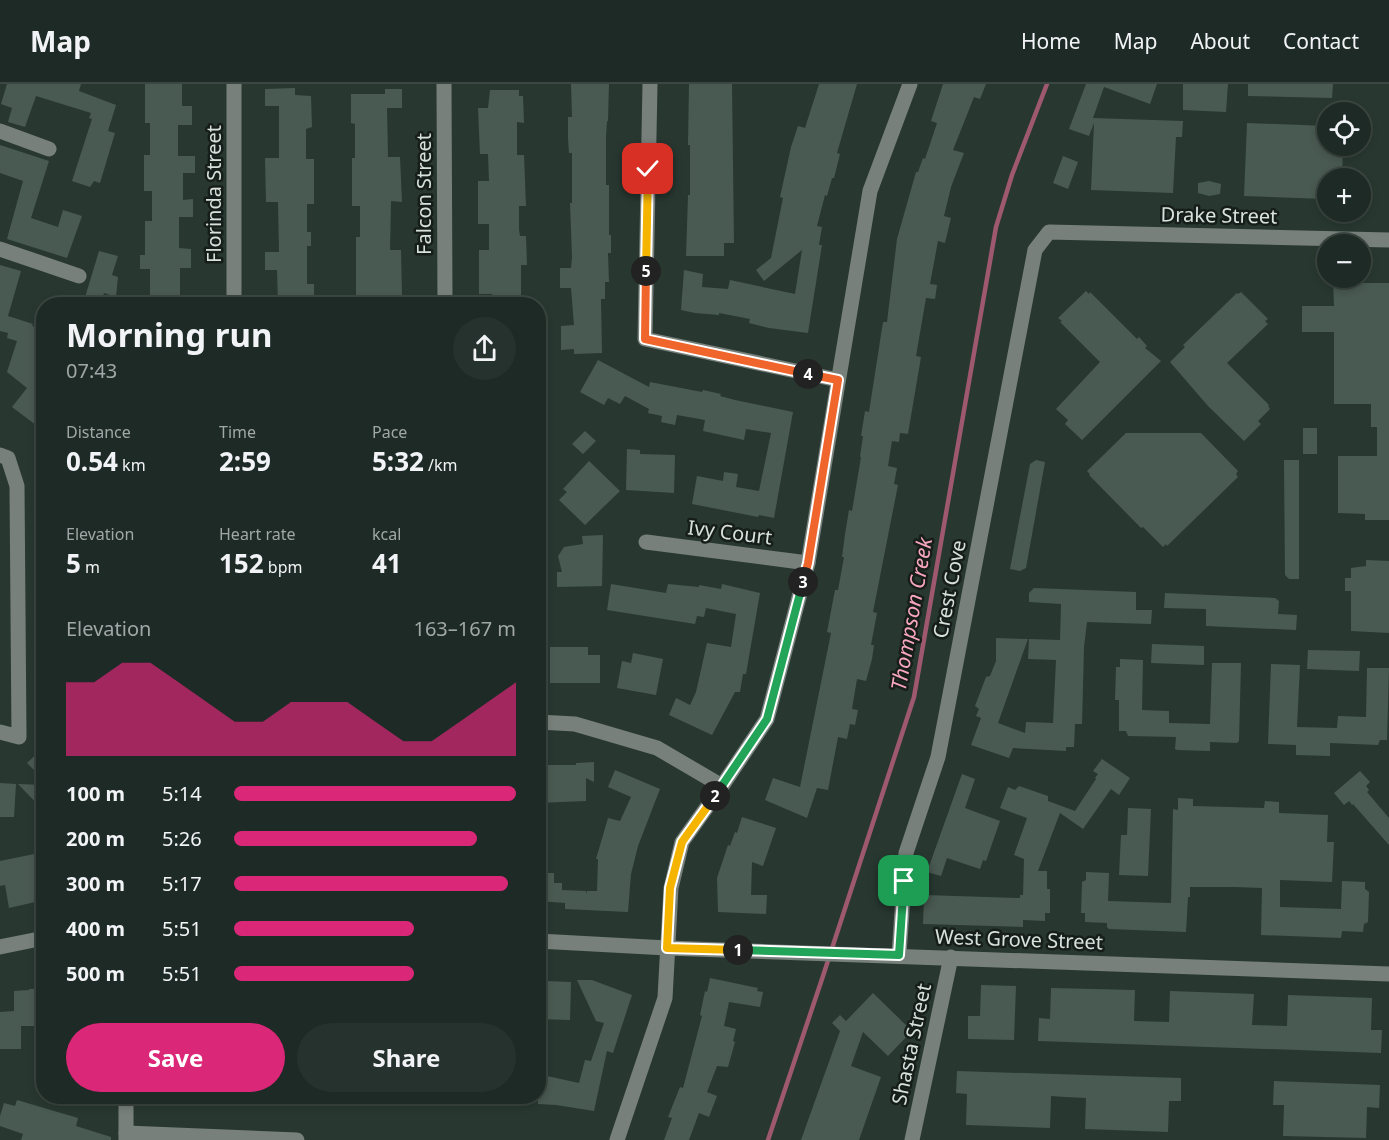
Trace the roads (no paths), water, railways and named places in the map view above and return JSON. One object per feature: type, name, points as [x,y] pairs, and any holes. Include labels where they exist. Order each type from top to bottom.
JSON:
[{"type":"street","name":"Florinda Street","points":[[234,84],[234,297]]},
{"type":"street","name":"Falcon Street","points":[[444,84],[445,297]]},
{"type":"street","points":[[650,84],[645,339],[838,380]]},
{"type":"street","points":[[617,1140],[665,998],[670,888],[682,842],[767,719],[808,563],[870,191],[910,84]]},
{"type":"street","points":[[0,131],[49,149]]},
{"type":"street","name":"Drake Street","points":[[1048,232],[1389,240]]},
{"type":"street","name":"Crest Cove","points":[[899,955],[906,853],[938,757],[1035,250],[1048,232]]},
{"type":"street","points":[[0,249],[79,276]]},
{"type":"street","points":[[0,455],[8,459],[17,486],[19,737],[0,732]]},
{"type":"street","name":"Ivy Court","points":[[646,542],[808,563]]},
{"type":"street","points":[[546,722],[575,724],[657,748],[722,786]]},
{"type":"street","points":[[0,947],[36,940]]},
{"type":"street","name":"West Grove Street","points":[[546,941],[667,948],[1389,974]]},
{"type":"street","name":"Shasta Street","points":[[912,1140],[951,957]]},
{"type":"street","points":[[126,1104],[126,1136],[297,1140]]},
{"type":"waterway","name":"Thompson Creek","points":[[768,1140],[914,697],[996,227],[1012,175],[1047,84]]}]
